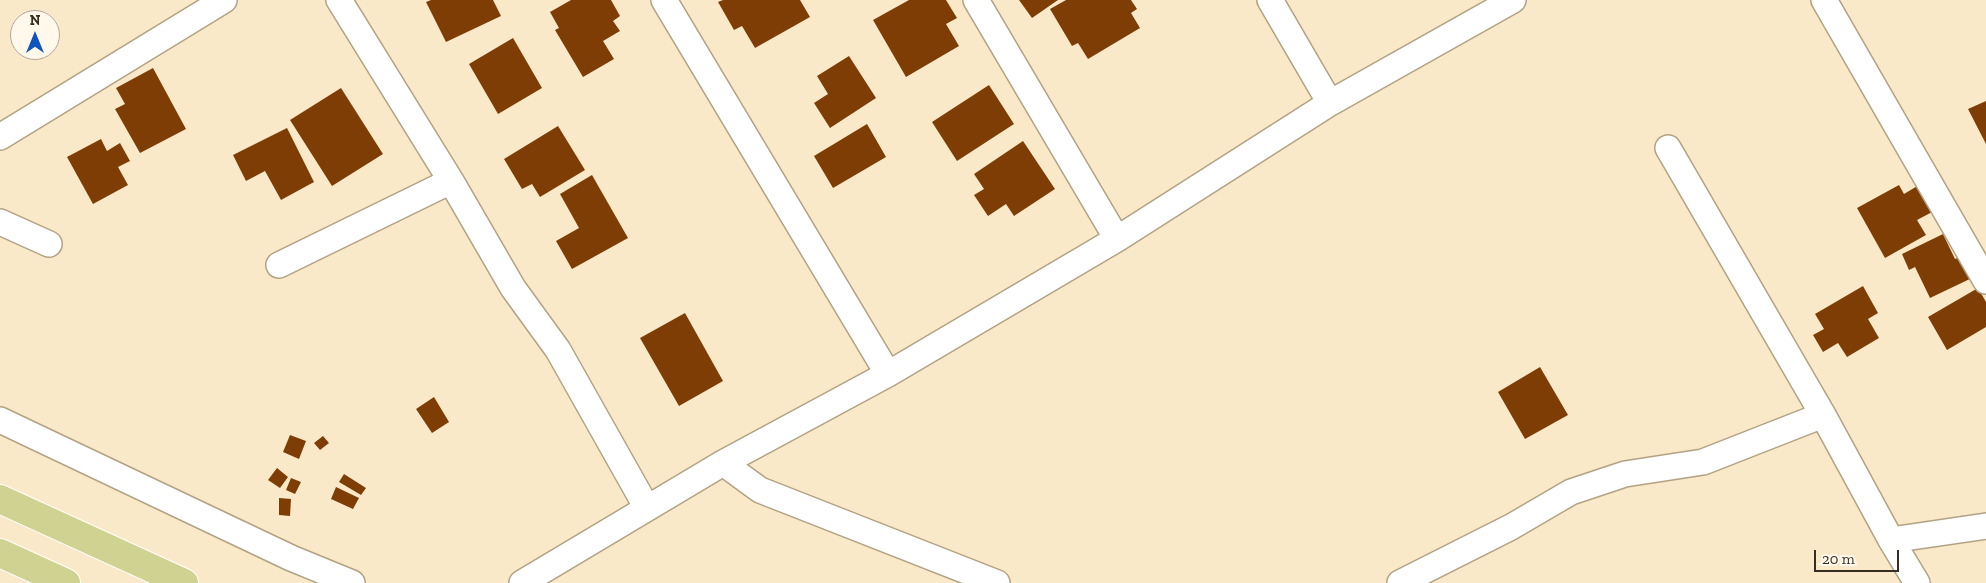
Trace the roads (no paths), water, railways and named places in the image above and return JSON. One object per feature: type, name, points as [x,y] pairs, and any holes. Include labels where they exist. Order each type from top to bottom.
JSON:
[{"type":"main road","points":[[0,499],[184,583]]},
{"type":"main road","points":[[0,554],[66,583]]},
{"type":"street","points":[[0,137],[224,0]]},
{"type":"street","points":[[339,0],[451,182],[513,288],[558,350],[647,508]]},
{"type":"street","points":[[664,0],[888,374]]},
{"type":"street","points":[[976,0],[1117,239]]},
{"type":"street","points":[[1270,0],[1330,103]]},
{"type":"street","points":[[522,583],[723,463],[888,374],[1117,239],[1330,103],[1512,0]]},
{"type":"street","points":[[1824,0],[1986,281]]},
{"type":"street","points":[[1668,148],[1823,415],[1891,540],[1917,583]]},
{"type":"street","points":[[279,265],[451,182]]},
{"type":"street","points":[[0,222],[49,244]]},
{"type":"street","points":[[1400,583],[1511,527],[1571,492],[1625,474],[1703,462],[1823,415]]},
{"type":"street","points":[[0,420],[291,558],[352,583]]},
{"type":"street","points":[[723,463],[760,490],[997,583]]},
{"type":"street","points":[[1891,540],[1986,526]]}]
